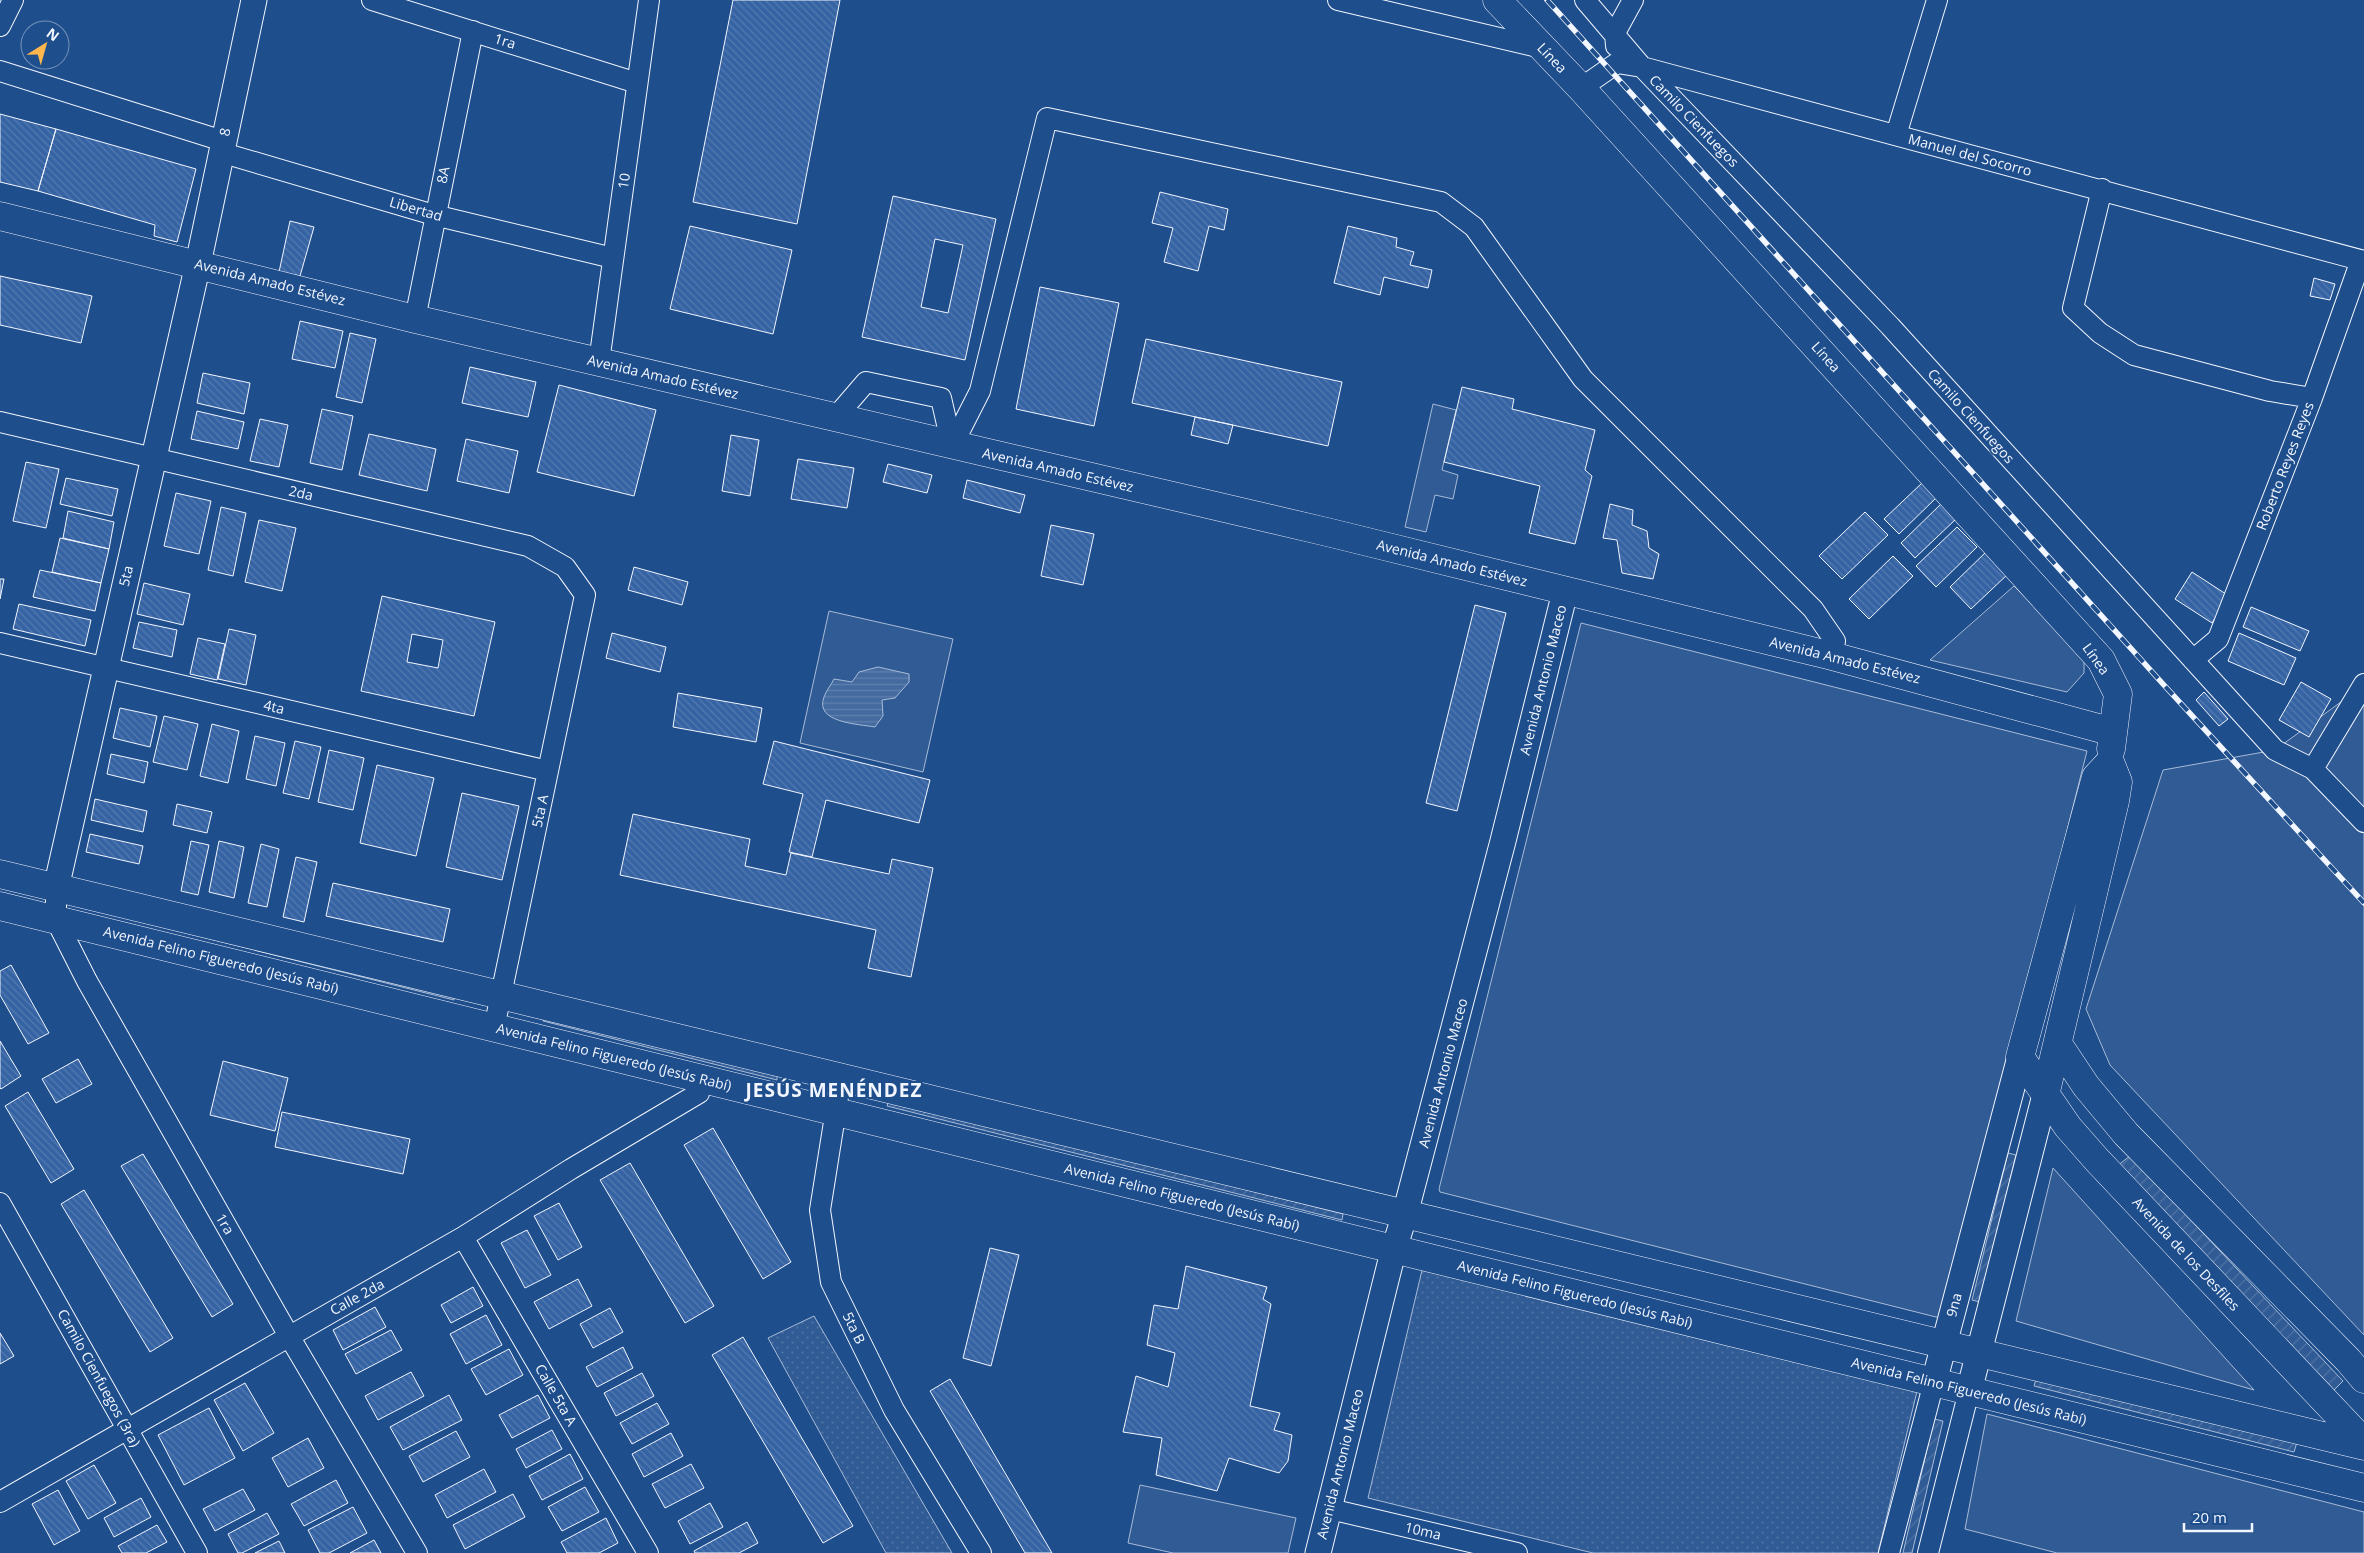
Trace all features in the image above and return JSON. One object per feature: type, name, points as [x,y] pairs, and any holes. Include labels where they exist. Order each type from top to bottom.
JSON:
[{"type":"main road","name":"Línea","points":[[1497,0],[1581,88],[2101,660],[2118,694],[2110,762]]},
{"type":"main road","name":"Avenida Amado Estévez","points":[[0,216],[415,319],[952,446],[1327,532],[1565,592],[1832,656],[2113,732]]},
{"type":"main road","points":[[2020,1057],[2096,777],[2110,762],[2118,782],[2115,801],[2046,1092]]},
{"type":"main road","points":[[0,874],[1980,1353],[2364,1444]]},
{"type":"main road","name":"Avenida Felino Figueredo (Jesús Rabí)","points":[[0,906],[2364,1488]]},
{"type":"main road","points":[[2058,1044],[2086,1086],[2126,1134],[2348,1360],[2364,1379]]},
{"type":"main road","name":"Avenida de los Desfiles","points":[[2020,1057],[2068,1126],[2097,1160],[2364,1444]]},
{"type":"street","points":[[0,26],[13,0]]},
{"type":"street","name":"8","points":[[198,264],[254,0]]},
{"type":"street","name":"1ra","points":[[372,0],[637,83]]},
{"type":"street","name":"10","points":[[599,362],[649,0]]},
{"type":"street","points":[[1338,0],[1542,48]]},
{"type":"street","name":"Camilo Cienfuegos","points":[[1585,0],[1642,67],[1890,326],[2275,750],[2313,769],[2364,822]]},
{"type":"street","points":[[1581,88],[1617,63],[1615,33],[1633,0]]},
{"type":"street","points":[[1896,135],[1937,0]]},
{"type":"street","name":"8A","points":[[415,319],[434,214],[473,31]]},
{"type":"street","name":"Manuel del Socorro","points":[[1617,63],[1642,67],[2363,260]]},
{"type":"street","name":"Libertad","points":[[0,71],[222,147],[434,214],[613,258]]},
{"type":"street","points":[[952,446],[980,391],[1047,118],[1441,202],[1474,227],[1583,378],[1813,609],[1834,641],[1832,656]]},
{"type":"street","points":[[2102,189],[2073,308],[2100,334],[2134,355],[2270,390],[2312,398]]},
{"type":"street","name":"Roberto Reyes Reyes","points":[[2193,660],[2218,639],[2312,398],[2363,260]]},
{"type":"street","name":"5ta","points":[[56,888],[152,458],[198,264]]},
{"type":"street","points":[[835,418],[866,382],[941,398],[952,446]]},
{"type":"street","name":"2da","points":[[0,422],[528,546],[565,566],[585,595]]},
{"type":"street","name":"Avenida Antonio Maceo","points":[[1318,1553],[1394,1249],[1406,1214],[1503,841],[1565,592]]},
{"type":"street","name":"5ta A","points":[[494,1028],[585,595]]},
{"type":"street","name":"4ta","points":[[0,642],[548,771]]},
{"type":"street","points":[[2313,769],[2364,684]]},
{"type":"street","name":"1ra","points":[[56,888],[56,920],[92,989],[288,1336],[417,1553]]},
{"type":"street","name":"9na","points":[[1889,1553],[2020,1057]]},
{"type":"street","name":"5ta B","points":[[841,1078],[834,1112],[820,1210],[831,1282],[894,1410],[981,1553]]},
{"type":"street","name":"Calle 2da","points":[[0,1502],[463,1237],[571,1169],[699,1093],[701,1079]]},
{"type":"street","points":[[1928,1553],[2046,1092]]},
{"type":"street","name":"Camilo Cienfuegos (3ra)","points":[[0,1203],[197,1553]]},
{"type":"street","name":"Calle 5ta A","points":[[463,1237],[648,1553]]},
{"type":"street","name":"10ma","points":[[1330,1508],[1517,1553]]},
{"type":"shaded area","points":[[1433,404],[1456,410],[1442,470],[1458,475],[1453,499],[1435,495],[1426,532],[1405,527]]},
{"type":"shaded area","points":[[2014,586],[2070,643],[2084,662],[2084,673],[2067,692],[1930,660]]},
{"type":"shaded area","points":[[829,611],[953,639],[923,772],[800,743]]},
{"type":"shaded area","points":[[1581,623],[2087,751],[1944,1319],[1440,1192],[1439,1189]]},
{"type":"shaded area","points":[[878,667],[909,674],[909,682],[895,698],[882,700],[883,716],[875,727],[840,721],[826,712],[823,706],[824,697],[834,679],[852,682],[859,672]]},
{"type":"shaded area","points":[[2364,678],[2364,1335],[2110,1065],[2086,1009],[2163,770],[2275,750],[2345,699]]},
{"type":"shaded area","points":[[130,919],[455,995],[454,1000]]},
{"type":"shaded area","points":[[544,1017],[777,1075],[777,1080],[543,1021]]},
{"type":"shaded area","points":[[889,1100],[1343,1214],[1342,1220],[887,1106]]},
{"type":"shaded area","points":[[2008,1153],[2016,1155],[1980,1302],[1972,1300]]},
{"type":"shaded area","points":[[2130,1156],[2343,1381],[2334,1390],[2117,1166]]},
{"type":"shaded area","points":[[2053,1168],[2254,1390],[2016,1321]]},
{"type":"shaded area","points":[[1423,1266],[1918,1387],[1878,1553],[1593,1553],[1368,1498]]},
{"type":"shaded area","points":[[814,1316],[952,1553],[886,1553],[768,1338]]},
{"type":"shaded area","points":[[2037,1376],[2297,1442],[2294,1452],[2034,1386]]},
{"type":"shaded area","points":[[1987,1414],[2364,1512],[2364,1553],[2057,1553],[1965,1529]]},
{"type":"shaded area","points":[[1934,1419],[1943,1421],[1912,1553],[1903,1553]]},
{"type":"shaded area","points":[[1140,1485],[1296,1518],[1288,1553],[1173,1553],[1128,1543]]},
{"type":"building","points":[[733,0],[840,0],[797,224],[693,202]]},
{"type":"building","points":[[0,114],[56,129],[38,191],[0,182]]},
{"type":"building","points":[[56,129],[196,169],[177,242],[154,236],[155,225],[38,191]]},
{"type":"building","points":[[1160,192],[1228,209],[1224,230],[1209,226],[1198,271],[1164,262],[1173,228],[1152,223]]},
{"type":"building","points":[[893,196],[996,219],[965,360],[862,337]],"holes":[[[935,239],[963,245],[948,313],[921,307]]]},
{"type":"building","points":[[290,221],[314,227],[300,276],[279,272]]},
{"type":"building","points":[[690,226],[792,250],[773,334],[670,309]]},
{"type":"building","points":[[1348,226],[1397,238],[1396,247],[1414,252],[1410,265],[1432,270],[1428,288],[1384,277],[1380,295],[1334,283]]},
{"type":"building","points":[[0,276],[92,296],[81,343],[0,325]]},
{"type":"building","points":[[2314,278],[2335,284],[2330,300],[2310,296]]},
{"type":"building","points":[[1040,287],[1119,303],[1094,426],[1016,409]]},
{"type":"building","points":[[300,321],[343,331],[335,368],[292,359]]},
{"type":"building","points":[[350,333],[376,339],[362,403],[336,397]]},
{"type":"building","points":[[1146,339],[1342,382],[1328,446],[1132,403]]},
{"type":"building","points":[[470,367],[536,382],[528,417],[462,403]]},
{"type":"building","points":[[203,373],[250,383],[244,414],[197,403]]},
{"type":"building","points":[[559,385],[656,410],[634,496],[537,472]]},
{"type":"building","points":[[1462,387],[1514,399],[1512,409],[1595,430],[1585,470],[1592,476],[1575,544],[1529,533],[1540,486],[1444,462]]},
{"type":"building","points":[[322,409],[353,416],[342,470],[310,463]]},
{"type":"building","points":[[197,411],[244,422],[238,449],[191,439]]},
{"type":"building","points":[[1195,417],[1233,425],[1228,444],[1191,435]]},
{"type":"building","points":[[260,419],[288,425],[279,467],[250,461]]},
{"type":"building","points":[[369,434],[436,449],[427,491],[359,475]]},
{"type":"building","points":[[731,435],[759,440],[750,496],[722,491]]},
{"type":"building","points":[[466,439],[518,451],[509,493],[457,481]]},
{"type":"building","points":[[798,459],[854,468],[847,508],[791,499]]},
{"type":"building","points":[[26,462],[59,469],[46,528],[13,521]]},
{"type":"building","points":[[888,464],[932,475],[927,493],[883,482]]},
{"type":"building","points":[[66,478],[118,489],[112,516],[60,504]]},
{"type":"building","points":[[967,480],[1025,495],[1020,513],[963,498]]},
{"type":"building","points":[[1922,483],[1936,498],[1899,534],[1884,519]]},
{"type":"building","points":[[176,493],[211,501],[199,554],[164,546]]},
{"type":"building","points":[[1942,503],[1957,518],[1915,558],[1901,543]]},
{"type":"building","points":[[1610,504],[1633,510],[1632,525],[1647,531],[1649,548],[1659,554],[1653,579],[1622,573],[1617,540],[1603,538]]},
{"type":"building","points":[[221,507],[246,513],[233,576],[208,570]]},
{"type":"building","points":[[68,511],[114,522],[109,549],[63,538]]},
{"type":"building","points":[[1865,512],[1888,535],[1842,579],[1819,556]]},
{"type":"building","points":[[259,520],[296,528],[282,591],[245,582]]},
{"type":"building","points":[[1051,525],[1094,534],[1083,585],[1041,576]]},
{"type":"building","points":[[1957,527],[1977,547],[1936,587],[1916,566]]},
{"type":"building","points":[[60,538],[109,549],[101,583],[52,572]]},
{"type":"building","points":[[1987,551],[2009,573],[1971,609],[1950,587]]},
{"type":"building","points":[[1893,556],[1913,576],[1869,619],[1849,599]]},
{"type":"building","points":[[634,567],[688,582],[682,605],[628,590]]},
{"type":"building","points":[[40,570],[101,583],[95,611],[33,597]]},
{"type":"building","points":[[2192,572],[2229,596],[2212,623],[2175,599]]},
{"type":"building","points":[[0,579],[4,579],[0,599]]},
{"type":"building","points":[[144,583],[190,594],[183,625],[137,614]]},
{"type":"building","points":[[382,596],[495,622],[474,716],[361,691]],"holes":[[[412,634],[443,640],[438,668],[407,662]]]},
{"type":"building","points":[[19,604],[91,620],[85,646],[13,629]]},
{"type":"building","points":[[1475,605],[1506,613],[1457,811],[1426,803]]},
{"type":"building","points":[[2251,607],[2309,631],[2300,651],[2243,627]]},
{"type":"building","points":[[139,622],[177,630],[172,657],[133,648]]},
{"type":"building","points":[[229,629],[256,635],[246,685],[218,679]]},
{"type":"building","points":[[612,633],[666,647],[660,672],[606,658]]},
{"type":"building","points":[[2239,633],[2296,658],[2284,685],[2228,661]]},
{"type":"building","points":[[198,638],[225,644],[217,680],[190,674]]},
{"type":"building","points":[[2301,682],[2331,699],[2309,737],[2279,720]]},
{"type":"building","points":[[2204,692],[2228,719],[2219,726],[2196,700]]},
{"type":"building","points":[[678,693],[762,708],[756,742],[673,727]]},
{"type":"building","points":[[120,708],[157,716],[150,747],[113,738]]},
{"type":"building","points":[[164,716],[198,724],[187,770],[153,762]]},
{"type":"building","points":[[212,724],[239,731],[228,783],[200,776]]},
{"type":"building","points":[[255,736],[285,743],[276,786],[246,779]]},
{"type":"building","points":[[295,741],[321,747],[309,799],[283,793]]},
{"type":"building","points":[[774,741],[930,780],[919,823],[826,800],[812,857],[789,852],[803,794],[763,784]]},
{"type":"building","points":[[329,750],[364,758],[353,810],[318,802]]},
{"type":"building","points":[[111,754],[148,762],[144,783],[107,774]]},
{"type":"building","points":[[377,765],[434,778],[416,856],[360,843]]},
{"type":"building","points":[[462,793],[519,806],[502,880],[446,867]]},
{"type":"building","points":[[95,799],[147,811],[143,832],[91,820]]},
{"type":"building","points":[[177,804],[212,812],[207,833],[173,825]]},
{"type":"building","points":[[633,814],[750,839],[745,866],[786,875],[791,853],[889,874],[892,859],[933,868],[911,977],[868,968],[876,930],[620,875]]},
{"type":"building","points":[[90,834],[143,846],[139,864],[86,852]]},
{"type":"building","points":[[191,841],[209,845],[198,895],[181,891]]},
{"type":"building","points":[[219,841],[244,847],[234,898],[209,892]]},
{"type":"building","points":[[261,844],[279,849],[267,907],[248,903]]},
{"type":"building","points":[[296,857],[317,862],[304,922],[283,917]]},
{"type":"building","points":[[333,883],[450,909],[443,942],[326,916]]},
{"type":"building","points":[[11,965],[49,1033],[28,1044],[0,995],[0,971]]},
{"type":"building","points":[[0,1041],[21,1076],[1,1089],[0,1088]]},
{"type":"building","points":[[78,1059],[92,1084],[56,1103],[42,1079]]},
{"type":"building","points":[[223,1061],[288,1078],[275,1131],[210,1115]]},
{"type":"building","points":[[28,1092],[74,1169],[51,1183],[5,1106]]},
{"type":"building","points":[[282,1112],[410,1139],[403,1174],[275,1147]]},
{"type":"building","points":[[713,1128],[791,1262],[763,1279],[684,1145]]},
{"type":"building","points":[[143,1154],[233,1304],[212,1317],[121,1166]]},
{"type":"building","points":[[630,1163],[714,1306],[685,1323],[600,1180]]},
{"type":"building","points":[[84,1190],[173,1338],[150,1352],[61,1204]]},
{"type":"building","points":[[559,1203],[582,1247],[558,1260],[534,1216]]},
{"type":"building","points":[[527,1230],[551,1275],[525,1288],[501,1243]]},
{"type":"building","points":[[990,1248],[1019,1255],[991,1366],[963,1358]]},
{"type":"building","points":[[1186,1266],[1267,1287],[1263,1299],[1271,1304],[1250,1406],[1280,1413],[1274,1430],[1292,1435],[1288,1461],[1279,1473],[1229,1458],[1217,1491],[1156,1475],[1162,1438],[1123,1432],[1136,1376],[1168,1387],[1175,1353],[1147,1345],[1154,1305],[1178,1309]]},
{"type":"building","points":[[578,1279],[592,1306],[549,1329],[534,1302]]},
{"type":"building","points":[[473,1287],[483,1306],[451,1323],[441,1305]]},
{"type":"building","points":[[375,1307],[386,1327],[343,1350],[333,1330]]},
{"type":"building","points":[[610,1308],[623,1332],[593,1348],[580,1324]]},
{"type":"building","points":[[486,1315],[502,1345],[466,1364],[450,1334]]},
{"type":"building","points":[[391,1330],[402,1350],[356,1374],[345,1354]]},
{"type":"building","points":[[0,1333],[14,1356],[0,1364]]},
{"type":"building","points":[[743,1337],[853,1526],[823,1543],[712,1355]]},
{"type":"building","points":[[623,1347],[633,1368],[597,1387],[586,1367]]},
{"type":"building","points":[[509,1349],[523,1375],[486,1395],[471,1369]]},
{"type":"building","points":[[411,1372],[424,1396],[378,1420],[365,1396]]},
{"type":"building","points":[[642,1373],[654,1396],[616,1416],[604,1393]]},
{"type":"building","points":[[950,1379],[1052,1553],[1025,1553],[930,1391]]},
{"type":"building","points":[[245,1383],[274,1433],[243,1451],[214,1400]]},
{"type":"building","points":[[449,1395],[462,1420],[403,1450],[390,1427]]},
{"type":"building","points":[[538,1395],[550,1418],[512,1438],[499,1415]]},
{"type":"building","points":[[657,1403],[669,1424],[632,1444],[620,1423]]},
{"type":"building","points":[[209,1408],[235,1458],[184,1485],[158,1435]]},
{"type":"building","points":[[552,1430],[562,1449],[526,1468],[516,1449]]},
{"type":"building","points":[[456,1431],[470,1457],[423,1482],[409,1456]]},
{"type":"building","points":[[671,1433],[683,1456],[644,1477],[632,1454]]},
{"type":"building","points":[[308,1438],[324,1468],[288,1487],[272,1458]]},
{"type":"building","points":[[570,1454],[583,1479],[542,1500],[529,1476]]},
{"type":"building","points":[[691,1464],[704,1488],[665,1508],[652,1484]]},
{"type":"building","points":[[94,1465],[116,1503],[88,1519],[66,1481]]},
{"type":"building","points":[[484,1469],[496,1492],[447,1518],[435,1495]]},
{"type":"building","points":[[336,1480],[348,1503],[304,1526],[291,1504]]},
{"type":"building","points":[[585,1487],[599,1512],[562,1531],[548,1507]]},
{"type":"building","points":[[243,1489],[255,1510],[215,1531],[203,1509]]},
{"type":"building","points":[[58,1490],[80,1531],[54,1545],[32,1504]]},
{"type":"building","points":[[513,1494],[525,1517],[465,1549],[453,1525]]},
{"type":"building","points":[[141,1498],[151,1517],[114,1537],[104,1518]]},
{"type":"building","points":[[710,1503],[723,1527],[690,1544],[678,1521]]},
{"type":"building","points":[[353,1507],[367,1533],[329,1553],[320,1553],[308,1530]]},
{"type":"building","points":[[267,1513],[279,1534],[242,1553],[238,1553],[228,1534]]},
{"type":"building","points":[[606,1518],[618,1543],[599,1553],[567,1553],[561,1542]]},
{"type":"building","points":[[747,1522],[758,1543],[739,1553],[695,1553],[694,1551]]},
{"type":"building","points":[[157,1525],[167,1542],[146,1553],[122,1553],[118,1546]]},
{"type":"building","points":[[374,1540],[381,1553],[350,1553]]},
{"type":"building","points":[[279,1541],[285,1553],[255,1553]]},
{"type":"railway","points":[[1547,0],[2163,684],[2364,903]]},
{"type":"district","name":"JESÚS MENÉNDEZ","points":[[834,1090]]}]
